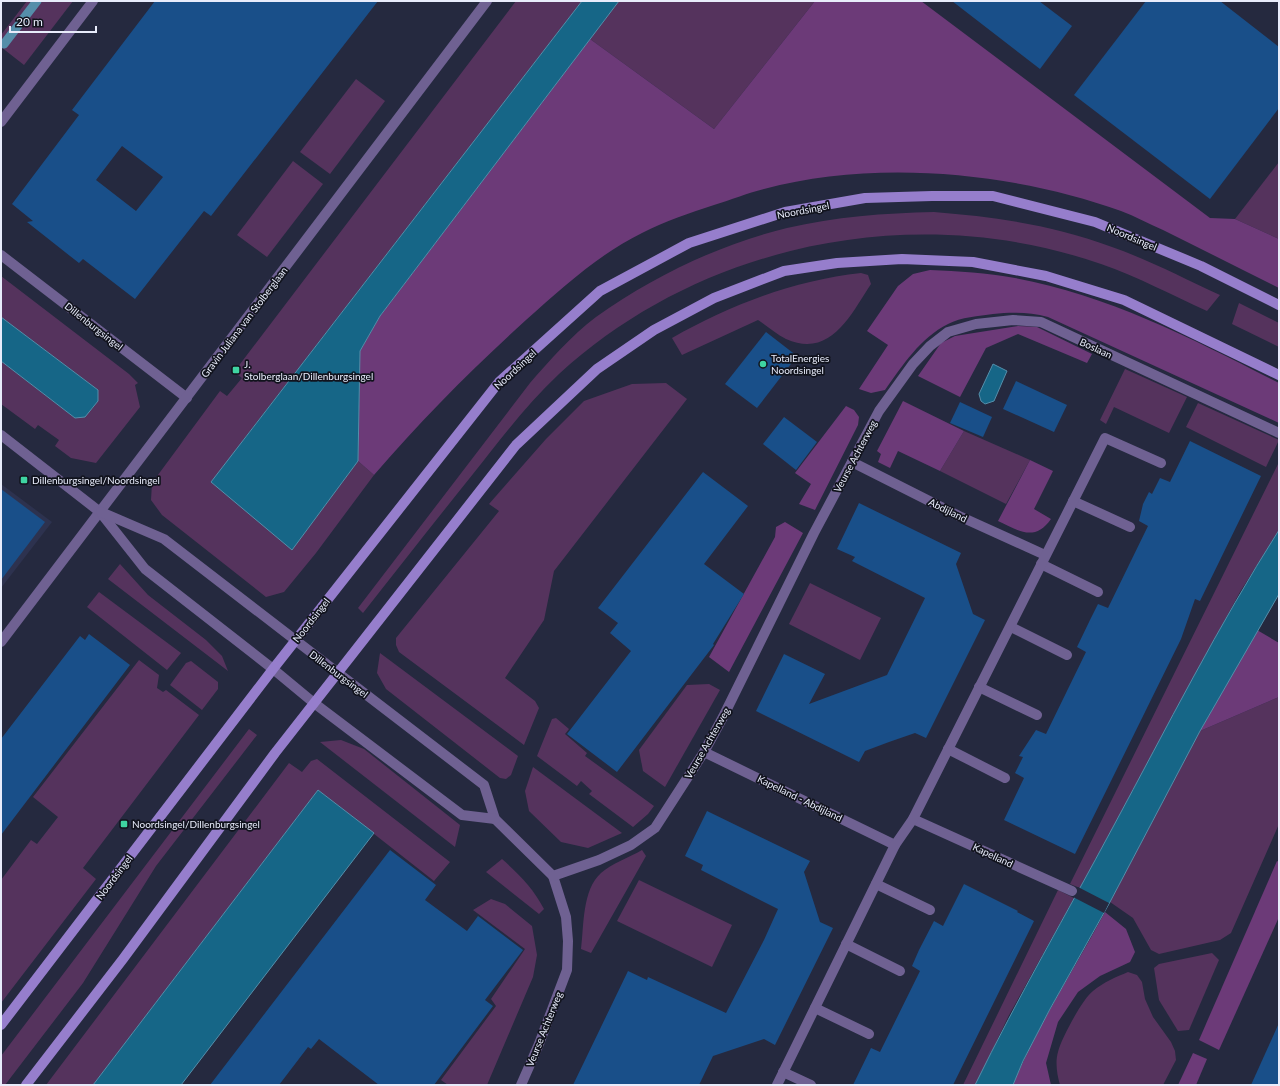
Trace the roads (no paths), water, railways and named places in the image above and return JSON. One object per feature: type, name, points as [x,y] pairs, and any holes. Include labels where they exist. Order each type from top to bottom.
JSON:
[{"type":"main road","name":"Noordsingel","points":[[1,1025],[295,641],[499,382],[600,291],[689,243],[785,212],[865,198],[993,196],[1096,222],[1201,266],[1279,305]]},
{"type":"main road","points":[[26,1085],[314,703],[516,445],[597,369],[654,330],[714,298],[784,271],[837,263],[902,259],[973,262],[1046,276],[1124,300],[1279,375]]},
{"type":"street","points":[[1,122],[93,1]]},
{"type":"street","name":"Gravin Juliana van Stolberglaan","points":[[1,642],[487,1]]},
{"type":"street","name":"Dillenburgsingel","points":[[1,255],[187,398]]},
{"type":"street","name":"Boslaan","points":[[914,364],[930,346],[948,332],[984,323],[1013,320],[1041,322],[1279,433]]},
{"type":"street","name":"Veurse Achterweg","points":[[521,1085],[539,1044],[567,970],[568,941],[566,917],[553,876],[599,860],[631,845],[655,828],[704,752],[814,533],[879,411],[914,364]]},
{"type":"street","name":"Dillenburgsingel","points":[[1,435],[100,512],[145,569],[274,669],[314,703],[462,815],[495,819]]},
{"type":"street","points":[[777,1085],[895,845],[913,819],[1105,438],[1161,463]]},
{"type":"street","name":"Abdijland","points":[[852,462],[1043,559],[1098,592]]},
{"type":"street","points":[[1073,501],[1130,527]]},
{"type":"street","name":"Dillenburgsingel","points":[[100,512],[164,539],[484,785],[495,819],[553,876]]},
{"type":"street","points":[[1011,627],[1067,655]]},
{"type":"street","points":[[979,687],[1037,715]]},
{"type":"street","points":[[948,749],[1005,778]]},
{"type":"street","name":"Kapelland - Abdijland","points":[[704,752],[895,845]]},
{"type":"street","name":"Kapelland","points":[[913,819],[1072,891]]},
{"type":"street","points":[[876,884],[930,910]]},
{"type":"street","points":[[846,944],[900,971]]},
{"type":"street","points":[[815,1008],[869,1034]]},
{"type":"street","points":[[783,1072],[811,1085]]},
{"type":"waterway","points":[[4,44],[37,1]]},
{"type":"place","name":"TotalEnergies Noordsingel","points":[[763,364]]},
{"type":"place","name":"J. Stolberglaan/Dillenburgsingel","points":[[236,370]]},
{"type":"place","name":"Dillenburgsingel/Noordsingel","points":[[24,480]]},
{"type":"place","name":"Noordsingel/Dillenburgsingel","points":[[124,824]]}]
